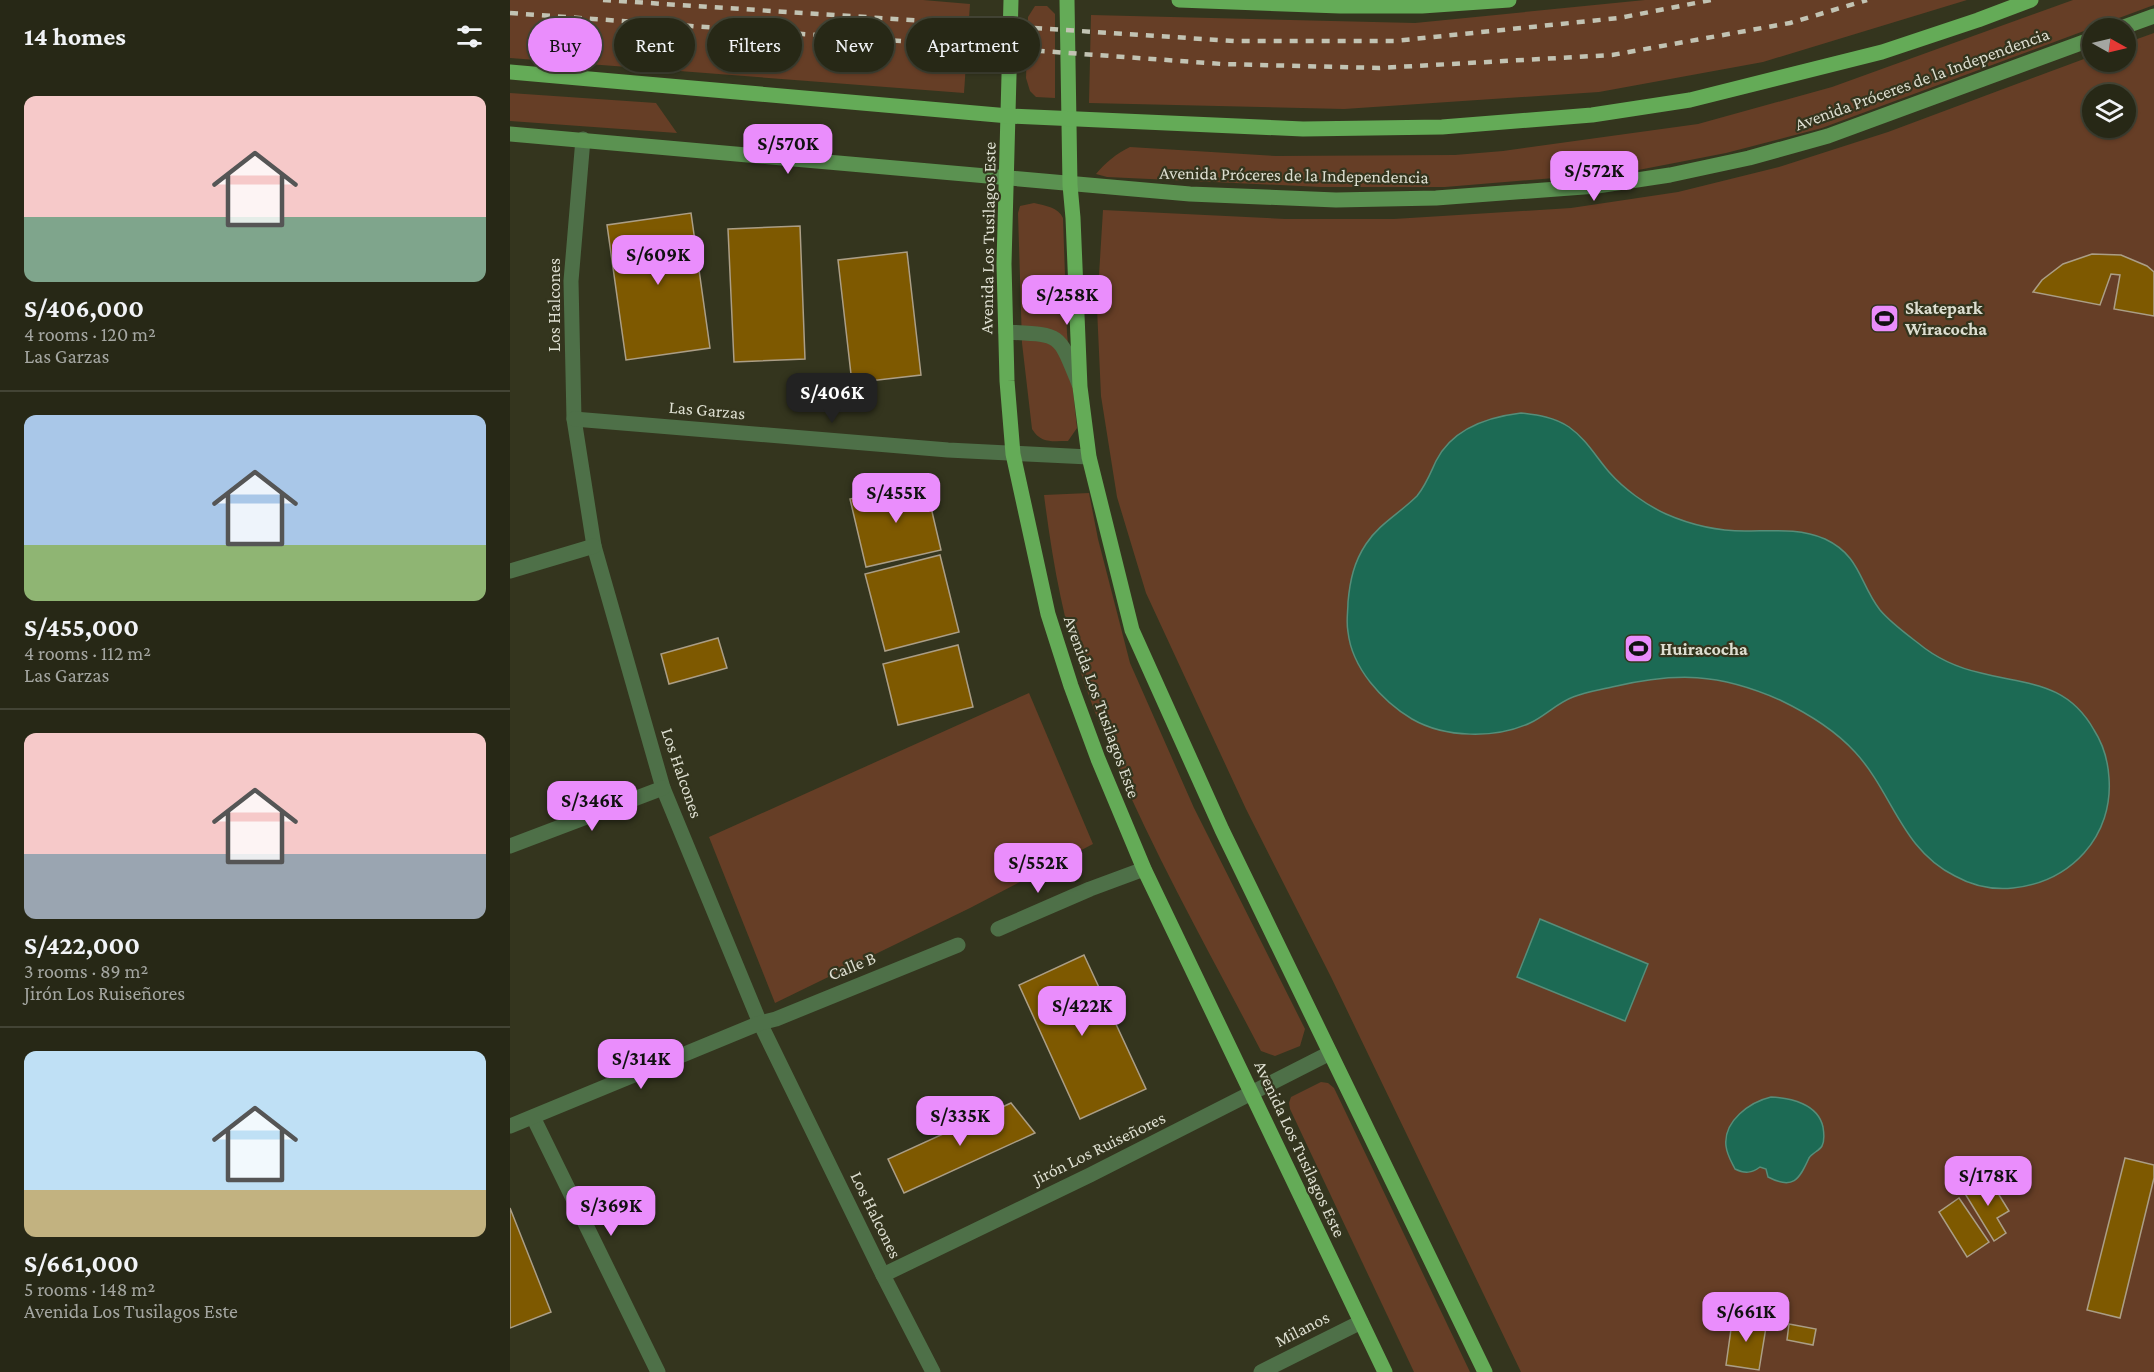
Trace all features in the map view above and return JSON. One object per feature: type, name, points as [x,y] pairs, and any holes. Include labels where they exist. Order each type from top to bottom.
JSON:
[{"type":"main road","name":"Avenida Los Tusilagos Este","points":[[1011,0],[1004,264],[1007,381],[1014,454],[1048,614],[1098,759],[1144,869],[1385,1372]]},
{"type":"main road","points":[[1066,0],[1070,185],[1080,387],[1089,458],[1132,630],[1222,830],[1485,1372]]},
{"type":"main road","points":[[1179,0],[1340,6],[1422,6],[1509,0]]},
{"type":"main road","name":"Avenida Próceres de la Independencia","points":[[510,72],[1009,116],[1326,129],[1442,128],[1592,115],[1690,100],[1882,52],[2031,0]]},
{"type":"main road","points":[[2136,23],[2154,16]]},
{"type":"main road","name":"Avenida Próceres de la Independencia","points":[[510,134],[1190,194],[1336,200],[1436,198],[1597,186],[1670,175],[1749,158],[1828,136],[2082,43]]},
{"type":"street","name":"Los Halcones","points":[[583,139],[571,281],[574,419],[594,546],[663,788],[760,1023],[933,1372]]},
{"type":"street","points":[[1006,332],[1042,334],[1057,339],[1065,349],[1080,387]]},
{"type":"street","name":"Las Garzas","points":[[574,419],[1089,458]]},
{"type":"street","points":[[510,571],[594,546]]},
{"type":"street","points":[[510,846],[663,788]]},
{"type":"street","points":[[998,928],[1144,869]]},
{"type":"street","name":"Calle B","points":[[760,1023],[776,1019],[958,945]]},
{"type":"street","points":[[510,1126],[760,1023]]},
{"type":"street","name":"Jirón Los Ruiseñores","points":[[883,1275],[1252,1094],[1330,1053]]},
{"type":"street","points":[[533,1117],[658,1372]]},
{"type":"street","name":"Milanos","points":[[1261,1372],[1360,1322]]},
{"type":"shaded area","points":[[510,0],[923,0],[970,4],[969,18],[906,18],[906,72],[965,72],[964,93],[692,72],[695,72],[695,18],[614,18],[614,66],[602,65],[602,18],[528,18],[528,59],[510,58]]},
{"type":"shaded area","points":[[1645,0],[1967,0],[1763,62],[1599,92],[1344,109],[1089,103],[1091,15],[1415,23]]},
{"type":"shaded area","points":[[2073,0],[2154,0],[2154,5],[2119,18],[2082,18],[2082,32],[1822,128],[1726,153],[1628,172],[1445,187],[1321,187],[1107,177],[1096,174],[1120,152],[1130,147],[1276,156],[1455,155],[1503,151],[1698,124],[1832,87]]},
{"type":"shaded area","points":[[1035,6],[1047,6],[1055,14],[1055,98],[1036,97],[1030,91],[1026,72],[1040,72],[1040,18],[1028,17]]},
{"type":"shaded area","points":[[2154,33],[2154,1372],[1521,1372],[1331,977],[1246,809],[1146,593],[1117,497],[1101,396],[1097,308],[1103,210],[1285,219],[1394,219],[1571,208],[1678,192],[1779,167],[1888,132],[2082,60],[2082,72],[2136,72],[2136,39]]},
{"type":"shaded area","points":[[510,93],[656,103],[677,133],[510,121]]},
{"type":"shaded area","points":[[1034,203],[1055,209],[1063,218],[1067,334],[1077,428],[1068,441],[1043,439],[1032,429],[1022,343],[1018,213],[1020,206]]},
{"type":"shaded area","name":"Huiracocha","points":[[1521,413],[1552,419],[1569,427],[1621,484],[1643,501],[1666,514],[1715,529],[1796,532],[1825,539],[1846,553],[1853,562],[1880,610],[1932,653],[1964,668],[2045,688],[2072,703],[2083,714],[2097,735],[2108,772],[2107,808],[2101,827],[2091,845],[2061,872],[2033,884],[1998,888],[1976,885],[1955,876],[1937,865],[1922,851],[1910,836],[1868,768],[1838,736],[1810,716],[1780,700],[1737,684],[1717,680],[1677,677],[1635,682],[1592,691],[1567,700],[1530,723],[1486,734],[1439,730],[1401,712],[1370,682],[1355,658],[1351,645],[1347,624],[1348,602],[1351,579],[1356,564],[1371,537],[1417,496],[1436,461],[1451,441],[1472,426]]},
{"type":"shaded area","points":[[1089,493],[1098,539],[1130,663],[1194,808],[1305,1029],[1300,1046],[1275,1056],[1261,1051],[1166,870],[1122,777],[1084,682],[1059,590],[1044,495]]},
{"type":"shaded area","points":[[1029,693],[1093,844],[970,908],[775,1003],[709,837]]},
{"type":"shaded area","points":[[1540,919],[1648,964],[1625,1021],[1517,977]]},
{"type":"shaded area","points":[[1321,1082],[1328,1083],[1334,1088],[1470,1372],[1414,1372],[1290,1109],[1291,1097]]},
{"type":"shaded area","points":[[1771,1097],[1795,1101],[1810,1108],[1816,1113],[1823,1127],[1822,1146],[1810,1156],[1798,1177],[1789,1183],[1768,1177],[1766,1169],[1760,1167],[1748,1172],[1735,1169],[1727,1149],[1726,1137],[1733,1121],[1747,1108]]},
{"type":"building","points":[[691,213],[710,348],[626,360],[607,225]]},
{"type":"building","points":[[800,226],[805,359],[734,362],[728,229]]},
{"type":"building","points":[[907,252],[921,375],[852,383],[838,260]]},
{"type":"building","points":[[2092,254],[2121,255],[2147,266],[2154,272],[2154,316],[2114,309],[2120,275],[2111,274],[2100,305],[2033,292],[2042,280],[2063,264]]},
{"type":"building","points":[[925,482],[941,550],[866,567],[850,499]]},
{"type":"building","points":[[940,555],[959,632],[885,651],[865,574]]},
{"type":"building","points":[[718,638],[727,668],[669,684],[661,654]]},
{"type":"building","points":[[958,645],[973,707],[898,725],[883,664]]},
{"type":"building","points":[[1084,955],[1146,1089],[1080,1119],[1019,985]]},
{"type":"building","points":[[1011,1103],[1035,1133],[904,1193],[888,1159]]},
{"type":"building","points":[[2125,1158],[2154,1165],[2154,1178],[2120,1318],[2087,1310]]},
{"type":"building","points":[[1988,1177],[2009,1211],[1997,1218],[2006,1233],[1994,1241],[1964,1192]]},
{"type":"building","points":[[1959,1198],[1989,1242],[1967,1257],[1939,1212]]},
{"type":"building","points":[[510,1208],[551,1312],[510,1328]]},
{"type":"building","points":[[1733,1315],[1767,1321],[1759,1370],[1726,1365]]},
{"type":"building","points":[[1789,1324],[1816,1329],[1813,1345],[1787,1340]]},
{"type":"railway","points":[[603,0],[1234,41],[1394,41],[1619,18],[1711,0]]},
{"type":"railway","points":[[510,13],[1222,64],[1379,68],[1612,55],[1790,23],[1867,0]]},
{"type":"place","name":"Skatepark Wiracocha","points":[[1884,318]]},
{"type":"place","name":"Huiracocha","points":[[1639,649]]}]
